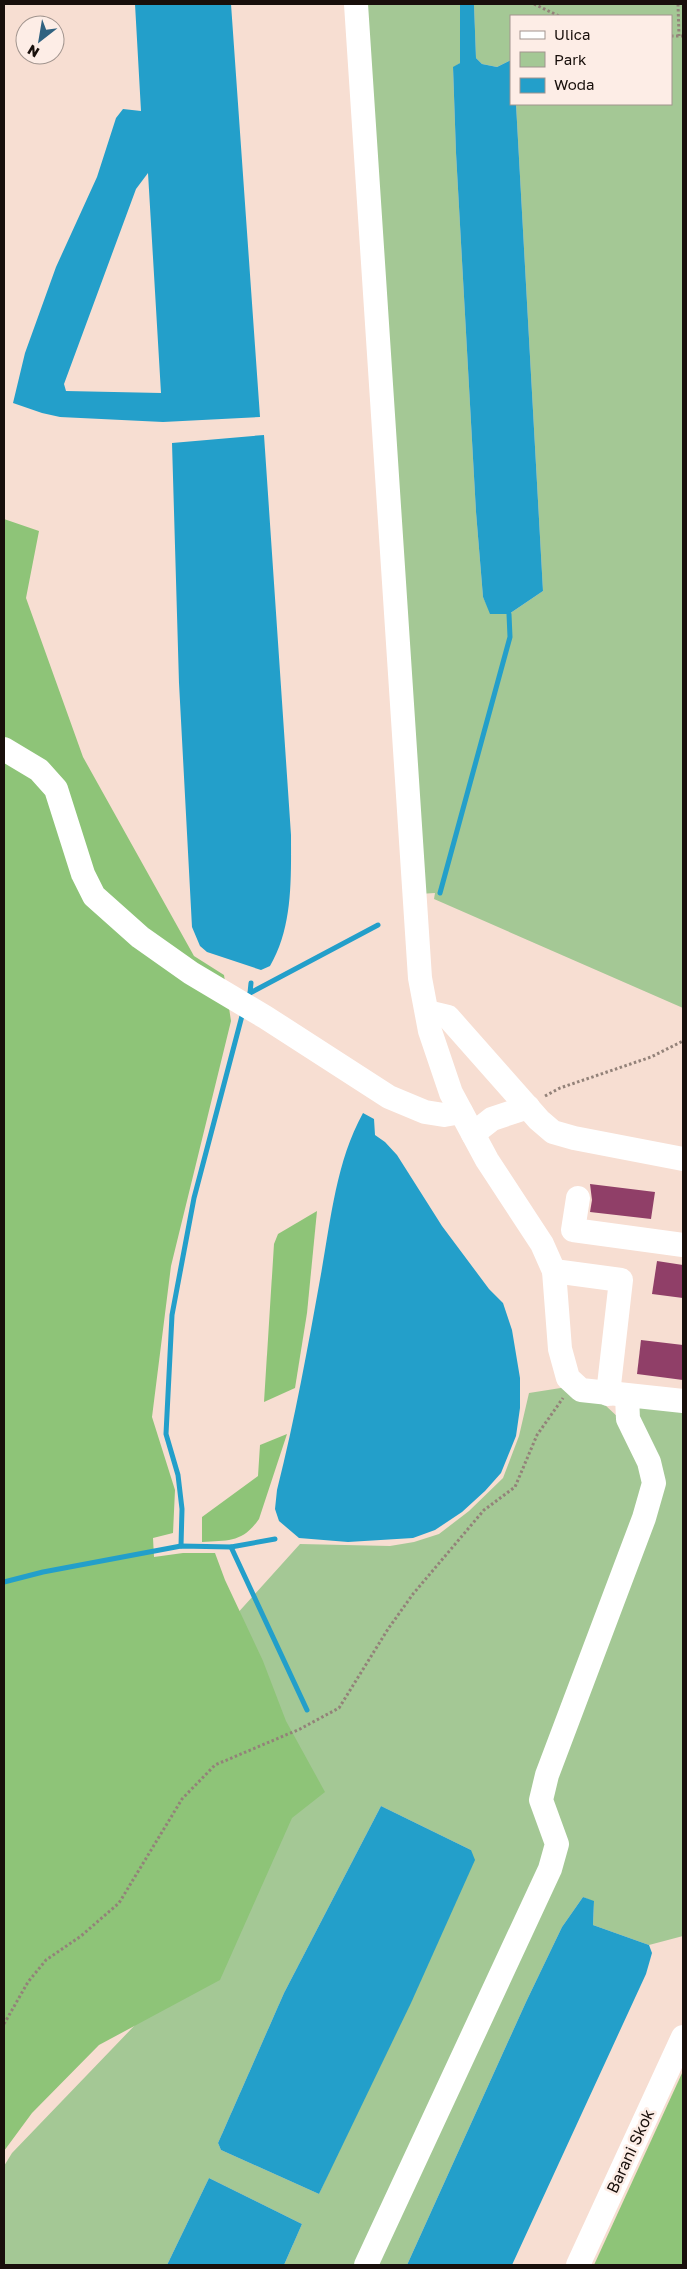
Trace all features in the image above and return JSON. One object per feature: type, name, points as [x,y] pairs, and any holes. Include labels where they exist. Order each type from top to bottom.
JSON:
[{"type":"lane","points":[[356,4],[420,978],[430,1031],[450,1093],[486,1160],[542,1244],[554,1271],[560,1349],[568,1378],[581,1390],[683,1401]]},
{"type":"lane","points":[[4,749],[38,770],[56,789],[84,874],[94,896],[140,937],[191,973],[265,1017],[389,1097],[425,1112],[444,1115],[460,1112]]},
{"type":"lane","points":[[427,1012],[448,1017],[538,1120],[553,1132],[574,1138],[683,1158]]},
{"type":"lane","points":[[473,1134],[492,1120],[528,1107]]},
{"type":"lane","points":[[578,1198],[573,1230],[683,1245]]},
{"type":"lane","points":[[366,2265],[550,1869],[557,1844],[541,1800],[547,1775],[644,1518],[654,1483],[650,1462],[617,1395],[621,1280],[554,1271]]},
{"type":"lane","name":"Barani Skok","points":[[578,2265],[683,2037]]},
{"type":"path","points":[[534,4],[557,15]]},
{"type":"path","points":[[678,4],[681,36]]},
{"type":"path","points":[[528,1107],[560,1088],[652,1057],[683,1041]]},
{"type":"path","points":[[4,2024],[28,1982],[46,1960],[81,1936],[119,1903],[182,1799],[215,1765],[300,1729],[339,1708],[388,1629],[413,1594],[484,1510],[515,1487],[536,1435],[573,1383]]},
{"type":"green space","points":[[365,4],[460,4],[460,63],[453,68],[476,512],[483,597],[491,614],[509,614],[543,591],[516,105],[672,105],[672,15],[510,15],[510,60],[497,67],[482,64],[476,58],[474,4],[683,4],[683,1008],[434,899],[435,893],[419,894]]},
{"type":"green space","points":[[4,519],[39,531],[26,598],[83,757],[194,956],[224,975],[231,1021],[171,1266],[152,1417],[175,1490],[173,1533],[153,1538],[154,1557],[183,1553],[215,1553],[225,1580],[263,1661],[286,1721],[325,1792],[292,1818],[220,1980],[99,2045],[32,2113],[4,2151]]},
{"type":"green space","points":[[317,1211],[307,1313],[295,1388],[264,1402],[274,1244],[278,1234]]},
{"type":"green space","points":[[567,1387],[605,1405],[620,1419],[640,1408],[683,1407],[683,1936],[649,1945],[593,1925],[594,1902],[583,1897],[562,1927],[526,2002],[407,2265],[284,2265],[302,2224],[209,2178],[167,2265],[4,2265],[4,2166],[12,2153],[161,1998],[121,1742],[300,1544],[390,1546],[414,1542],[439,1534],[469,1511],[503,1478],[519,1436],[529,1393]],"holes":[[[381,1806],[471,1850],[319,2194],[221,2150],[218,2143],[284,1993]]]},
{"type":"green space","points":[[287,1434],[259,1519],[253,1527],[234,1539],[202,1542],[202,1517],[258,1476],[260,1445]]},
{"type":"green space","points":[[683,2071],[683,2265],[594,2265]]},
{"type":"water","points":[[135,4],[231,4],[260,417],[163,422],[60,417],[13,403],[25,353],[56,267],[97,177],[116,118],[123,109],[141,111]],"holes":[[[148,173],[161,393],[66,391],[64,384],[136,189]]]},
{"type":"water","points":[[460,4],[474,4],[476,58],[482,64],[497,67],[510,60],[510,105],[516,105],[543,591],[509,614],[490,614],[483,597],[476,512],[456,153],[453,67],[460,63]]},
{"type":"water","points":[[264,435],[291,835],[291,869],[287,919],[283,935],[278,951],[270,966],[261,970],[207,952],[200,946],[192,927],[179,683],[172,443]]},
{"type":"water","points":[[363,1113],[374,1119],[375,1135],[385,1142],[397,1155],[442,1226],[489,1289],[503,1303],[512,1330],[520,1378],[520,1408],[516,1436],[501,1473],[462,1512],[435,1530],[413,1538],[348,1542],[299,1538],[279,1521],[275,1509],[277,1490],[301,1382],[340,1171],[346,1151]]},
{"type":"water","points":[[381,1806],[471,1850],[475,1860],[411,2003],[319,2194],[221,2150],[218,2143],[284,1993]]},
{"type":"water","points":[[583,1897],[594,1901],[593,1925],[649,1945],[652,1953],[646,1974],[512,2265],[407,2265],[526,2002],[562,1927]]},
{"type":"water","points":[[209,2178],[302,2224],[284,2265],[167,2265]]},
{"type":"building","points":[[590,1184],[655,1192],[651,1219],[590,1212],[592,1200]]},
{"type":"building","points":[[657,1261],[683,1265],[683,1298],[652,1294]]},
{"type":"building","points":[[641,1340],[683,1345],[683,1380],[637,1374]]},
{"type":"waterway","points":[[440,893],[510,637],[509,614]]},
{"type":"waterway","points":[[250,993],[378,925]]},
{"type":"waterway","points":[[250,993],[251,983]]},
{"type":"waterway","points":[[181,1546],[182,1509],[178,1475],[166,1434],[172,1315],[194,1198],[243,1012]]},
{"type":"waterway","points":[[4,1582],[43,1572],[181,1546],[231,1547],[275,1539]]},
{"type":"waterway","points":[[231,1547],[307,1710]]}]
